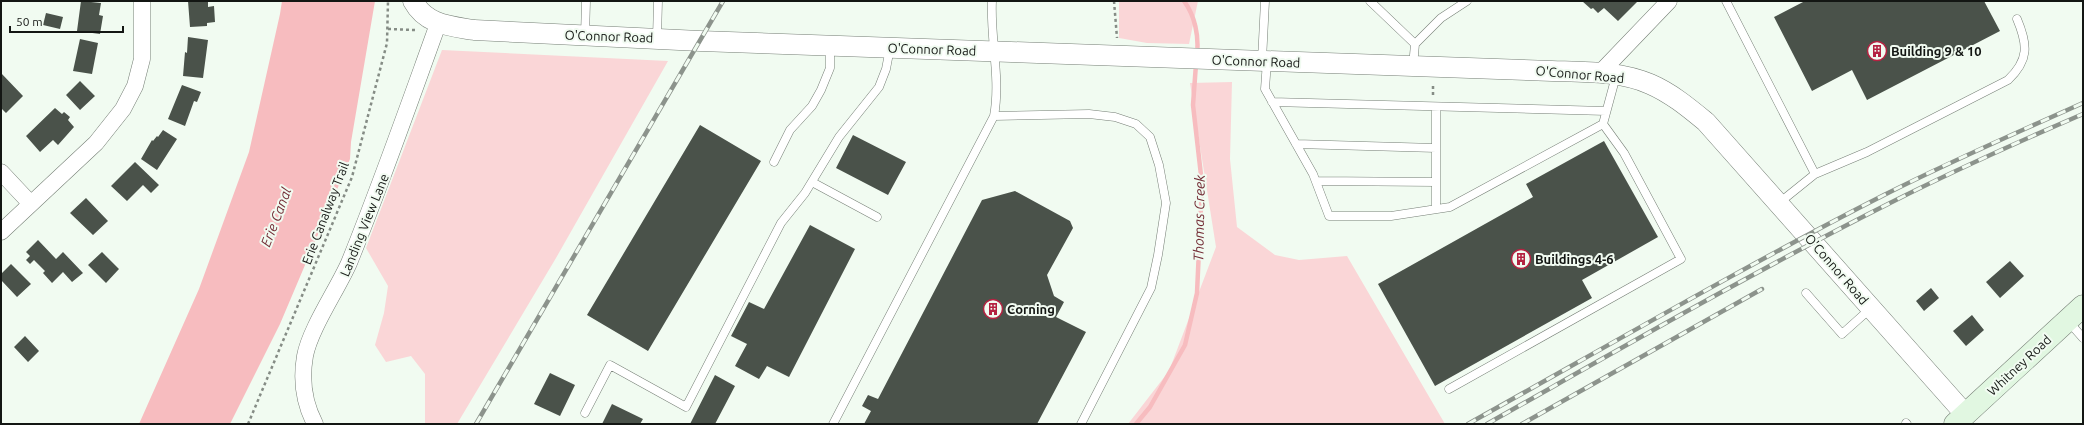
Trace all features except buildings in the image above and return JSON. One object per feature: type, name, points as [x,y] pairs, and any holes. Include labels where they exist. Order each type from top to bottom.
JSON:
[{"type":"main road","name":"Whitney Road","points":[[1960,419],[2075,313]]},
{"type":"street","points":[[1,232],[96,143],[123,109],[134,86],[142,59],[142,1]]},
{"type":"street","points":[[413,1],[433,21]]},
{"type":"street","points":[[1608,74],[1669,1]]},
{"type":"street","name":"O'Connor Road","points":[[433,21],[474,30],[585,36],[1608,74],[1650,84],[1684,104],[1706,122],[1871,308],[1960,419]]},
{"type":"street","name":"Landing View Lane","points":[[315,424],[304,394],[303,375],[305,354],[314,332],[340,283],[379,190],[433,21]]},
{"type":"street","points":[[1,172],[31,204]]},
{"type":"lane","points":[[585,36],[586,1]]},
{"type":"lane","points":[[657,38],[658,1]]},
{"type":"lane","points":[[833,424],[994,116],[997,100],[994,51],[991,33],[992,1]]},
{"type":"lane","points":[[1265,1],[1265,88],[1316,181],[1329,216],[1391,216],[1450,207],[1603,124],[1606,111],[1608,74]]},
{"type":"lane","points":[[1370,1],[1415,44]]},
{"type":"lane","points":[[1413,66],[1415,44],[1440,18],[1467,1]]},
{"type":"lane","points":[[1726,1],[1815,174]]},
{"type":"lane","points":[[1779,203],[1815,174],[1867,152],[2008,80],[2019,70],[2025,54],[2025,37],[2017,19]]},
{"type":"lane","points":[[774,162],[790,130],[812,106],[821,90],[830,68],[830,45]]},
{"type":"lane","points":[[585,413],[610,365],[686,406],[782,223],[812,182],[840,137],[879,87],[886,69],[890,47]]},
{"type":"lane","points":[[1272,102],[1606,111]]},
{"type":"lane","points":[[1436,107],[1436,209]]},
{"type":"lane","points":[[994,116],[1089,114],[1115,117],[1136,124],[1150,137],[1159,165],[1166,203],[1151,288],[1081,424]]},
{"type":"lane","points":[[1449,389],[1681,259],[1624,153],[1603,124]]},
{"type":"lane","points":[[1296,144],[1436,148]]},
{"type":"lane","points":[[1316,181],[1436,182]]},
{"type":"lane","points":[[812,182],[877,217]]},
{"type":"lane","points":[[1806,293],[1842,334],[1871,308]]},
{"type":"lane","points":[[2075,313],[2083,338]]},
{"type":"path","name":"Erie Canalway Trail","points":[[248,424],[352,177],[387,43],[388,1]]},
{"type":"path","points":[[1114,1],[1117,39]]},
{"type":"path","points":[[388,29],[422,29],[433,21]]},
{"type":"shaded area","points":[[1119,1],[1198,1],[1189,44],[1147,43],[1119,38]]},
{"type":"shaded area","points":[[442,50],[668,61],[556,258],[457,424],[425,424],[425,374],[411,356],[386,362],[375,345],[384,313],[388,286],[366,248]]},
{"type":"shaded area","points":[[1232,82],[1230,159],[1237,227],[1275,255],[1299,260],[1347,256],[1445,424],[1128,424],[1169,371],[1216,247],[1190,83]]},
{"type":"water","name":"Erie Canal","points":[[282,1],[375,1],[351,142],[350,159],[280,324],[230,424],[139,424],[199,289],[249,152]]},
{"type":"waterway","name":"Thomas Creek","points":[[1184,1],[1191,13],[1195,26],[1197,54]]},
{"type":"waterway","name":"Thomas Creek","points":[[1136,424],[1150,407],[1185,345],[1197,293],[1202,184],[1193,105],[1196,64]]},
{"type":"railway","points":[[476,424],[723,1]]},
{"type":"railway","points":[[1468,424],[1831,222],[1933,171],[2083,103]]},
{"type":"railway","points":[[1487,424],[1687,311],[1839,229],[1962,168],[2083,114]]},
{"type":"railway","points":[[1522,424],[1762,289]]},
{"type":"place","name":"Building 9 & 10","points":[[1877,51]]},
{"type":"place","name":"Buildings 4-6","points":[[1521,259]]},
{"type":"place","name":"Corning","points":[[993,309]]}]
